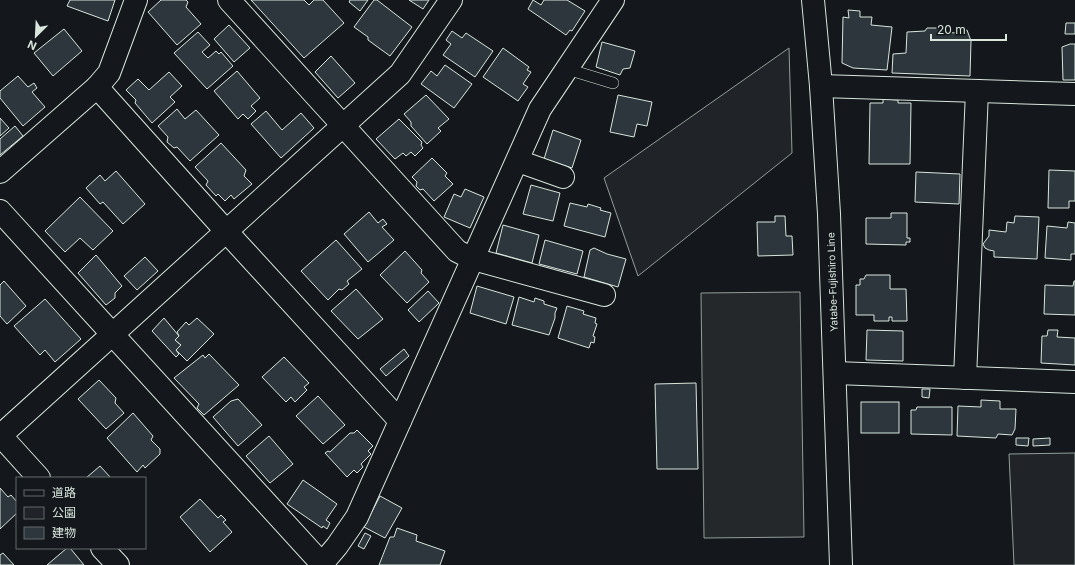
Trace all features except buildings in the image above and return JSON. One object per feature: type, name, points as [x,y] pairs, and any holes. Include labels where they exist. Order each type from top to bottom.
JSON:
[{"type":"street","points":[[0,172],[97,87],[109,73],[136,0]]},
{"type":"street","points":[[229,0],[457,251],[472,260],[604,295]]},
{"type":"street","points":[[38,477],[0,435],[400,74],[451,0]]},
{"type":"street","points":[[0,211],[321,564],[337,546],[357,517],[518,161],[540,109],[613,0]]},
{"type":"street","name":"Yatabe-Fujishiro Line","points":[[813,0],[821,86],[829,214],[841,565]]},
{"type":"street","points":[[821,86],[1075,94]]},
{"type":"street","points":[[97,87],[226,231],[400,421]]},
{"type":"street","points":[[965,378],[977,91]]},
{"type":"street","points":[[518,161],[563,177]]},
{"type":"street","points":[[835,373],[1075,382]]},
{"type":"street","points":[[103,549],[118,565]]},
{"type":"lane","points":[[567,69],[613,83]]},
{"type":"green space","points":[[789,48],[792,153],[638,276],[604,178]]},
{"type":"green space","points":[[1075,453],[1075,565],[1014,565],[1009,454]]},
{"type":"shaded area","points":[[800,292],[804,537],[704,538],[701,293]]}]
